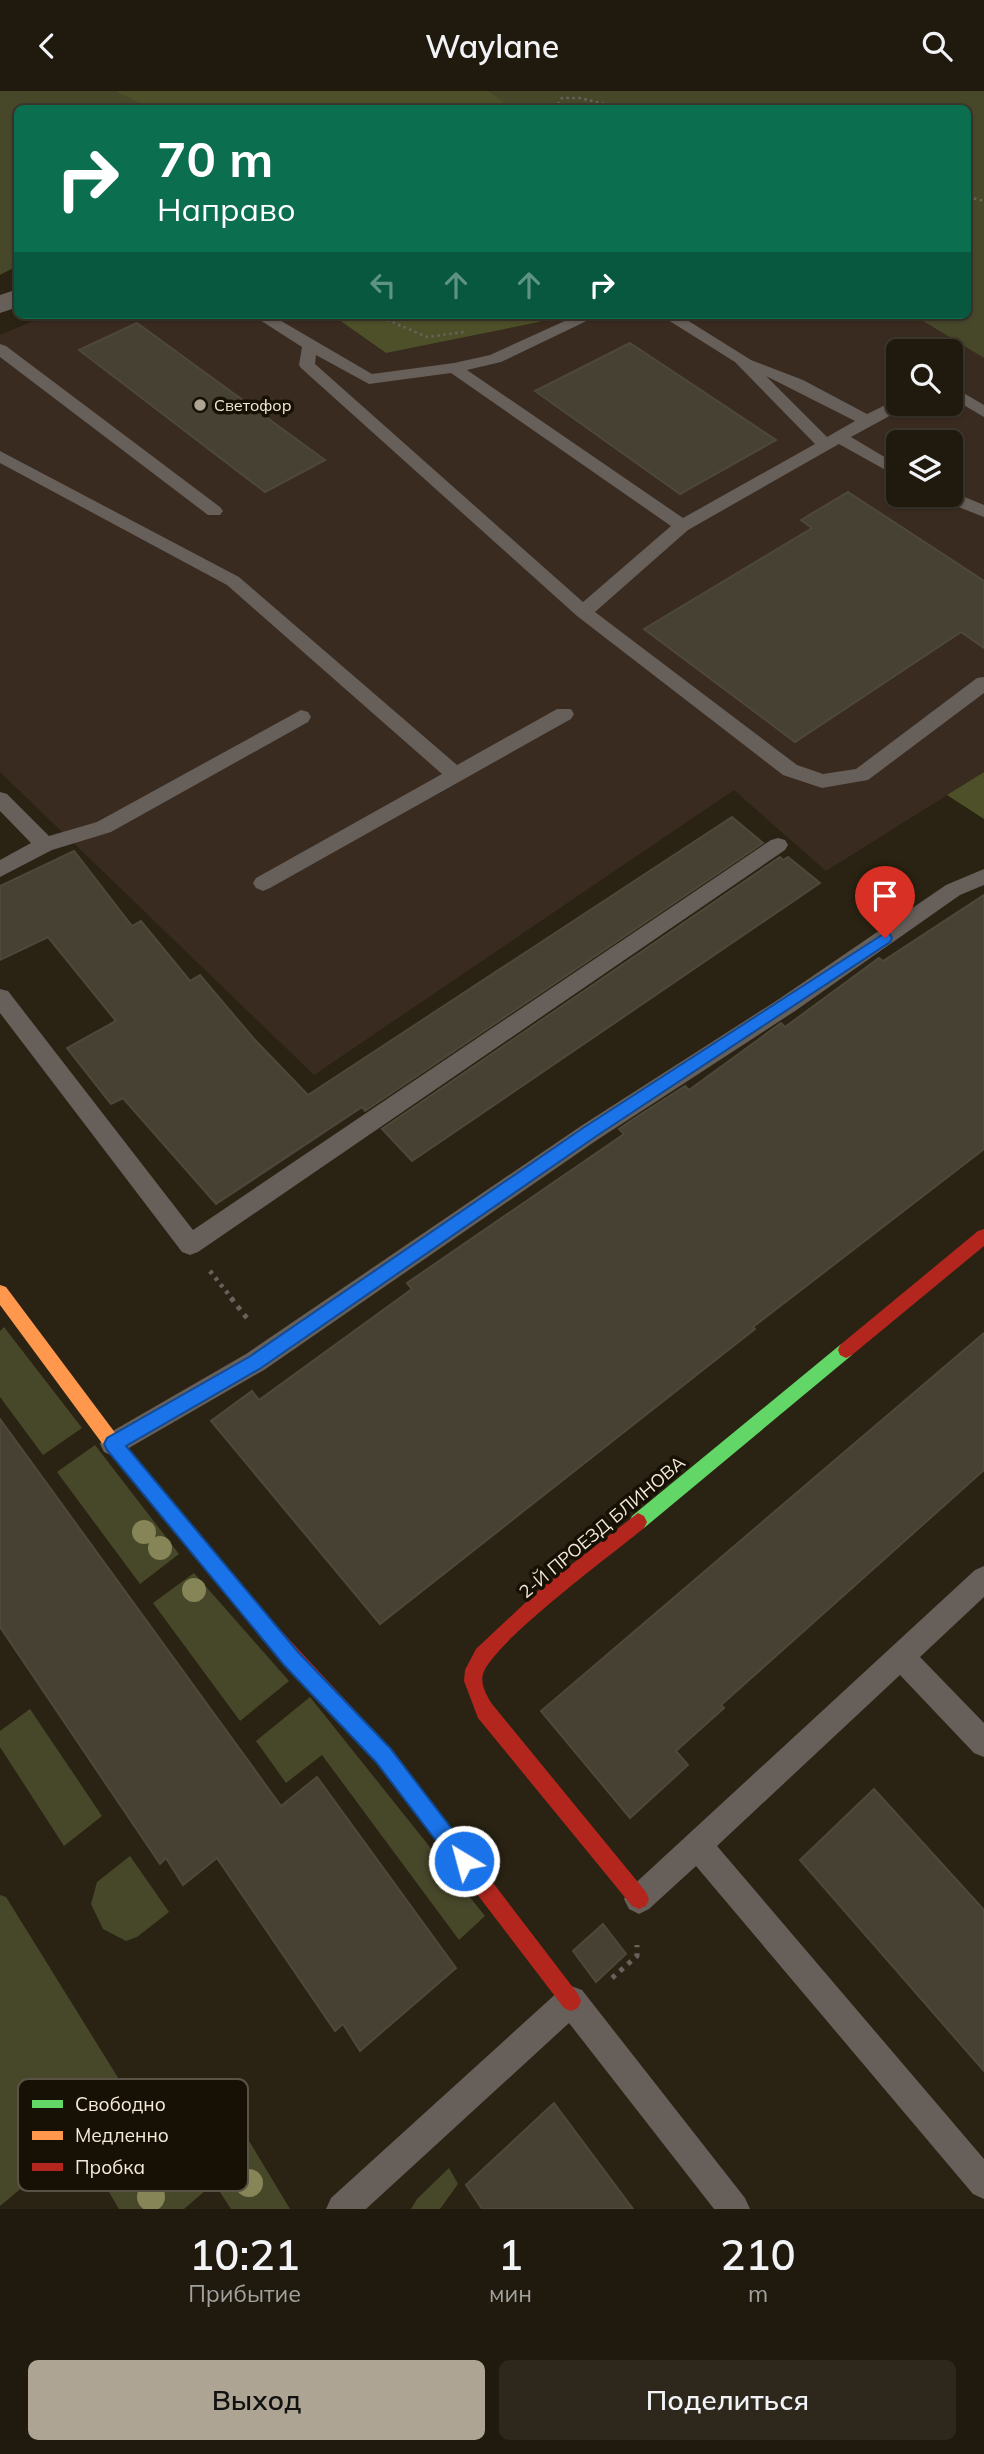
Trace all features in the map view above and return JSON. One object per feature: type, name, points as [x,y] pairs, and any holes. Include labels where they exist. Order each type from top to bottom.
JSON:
[{"type":"street","name":"2-Й ПРОЕЗД БЛИНОВА","points":[[639,1899],[485,1711],[472,1689],[476,1660],[494,1641],[984,1236]]},
{"type":"street","points":[[0,1292],[113,1444],[291,1658],[383,1755],[571,2001]]},
{"type":"lane","points":[[267,319],[369,379],[454,368],[495,359],[582,319]]},
{"type":"lane","points":[[675,319],[741,359],[797,383],[869,422]]},
{"type":"lane","points":[[310,345],[306,365],[583,612],[790,770],[822,781],[861,775],[984,683]]},
{"type":"lane","points":[[0,349],[214,511]]},
{"type":"lane","points":[[741,359],[831,441],[886,466]]},
{"type":"lane","points":[[454,368],[682,526]]},
{"type":"lane","points":[[963,398],[984,412]]},
{"type":"lane","points":[[583,612],[682,526],[886,411]]},
{"type":"lane","points":[[0,456],[233,581],[456,775]]},
{"type":"lane","points":[[963,503],[984,511]]},
{"type":"lane","points":[[262,883],[564,714]]},
{"type":"lane","points":[[0,869],[45,845],[104,827],[302,717]]},
{"type":"lane","points":[[0,799],[45,845]]},
{"type":"lane","points":[[0,996],[190,1245],[778,845]]},
{"type":"lane","points":[[113,1444],[255,1362],[589,1133],[787,1005],[953,890],[984,877]]},
{"type":"lane","points":[[639,1899],[984,1579]]},
{"type":"lane","points":[[901,1657],[984,1743]]},
{"type":"lane","points":[[697,1845],[984,2183]]},
{"type":"lane","points":[[342,2209],[571,2001],[734,2209]]},
{"type":"path","points":[[557,105],[562,98],[579,98],[608,105]]},
{"type":"path","points":[[385,319],[427,337],[465,332]]},
{"type":"path","points":[[190,1245],[242,1312]]},
{"type":"path","points":[[571,2001],[597,1992],[637,1956],[639,1899]]},
{"type":"shaded area","points":[[38,319],[338,319],[386,353],[545,319],[920,319],[953,339],[886,339],[886,416],[963,416],[963,345],[984,358],[984,772],[826,871],[734,790],[314,1075],[0,772],[0,335]]},
{"type":"green space","points":[[0,91],[114,91],[145,105],[14,105],[14,268],[0,275]]},
{"type":"green space","points":[[114,91],[489,91],[508,105],[144,105]]},
{"type":"green space","points":[[489,91],[984,91],[984,358],[963,345],[963,339],[953,339],[920,319],[971,319],[971,105],[507,105]]},
{"type":"green space","points":[[338,319],[545,319],[539,322],[386,353]]},
{"type":"green space","points":[[984,772],[984,819],[947,795]]},
{"type":"green space","points":[[4,1327],[82,1428],[43,1455],[0,1397],[0,1331]]},
{"type":"green space","points":[[95,1445],[179,1554],[140,1584],[57,1472]]},
{"type":"green space","points":[[194,1573],[289,1681],[240,1721],[153,1603]]},
{"type":"green space","points":[[310,1697],[485,1916],[459,1940],[322,1755],[286,1783],[256,1741]]},
{"type":"green space","points":[[30,1709],[102,1816],[64,1846],[0,1747],[0,1731]]},
{"type":"green space","points":[[130,1856],[169,1912],[137,1937],[126,1941],[103,1929],[91,1904],[97,1882]]},
{"type":"green space","points":[[0,1895],[6,1897],[119,2079],[18,2079],[18,2191],[0,2206]]},
{"type":"green space","points":[[248,2139],[290,2209],[231,2209],[219,2191],[248,2191]]},
{"type":"green space","points":[[449,2168],[458,2184],[440,2209],[411,2209],[417,2199]]},
{"type":"green space","points":[[108,2191],[205,2191],[184,2209],[119,2209]]},
{"type":"building","name":"Светофор","points":[[137,323],[325,460],[265,492],[79,350]]},
{"type":"building","points":[[630,343],[776,440],[680,494],[535,391]]},
{"type":"building","points":[[848,492],[984,581],[984,648],[961,632],[795,742],[644,629],[812,528],[801,520]]},
{"type":"building","points":[[732,817],[763,843],[365,1111],[362,1107],[216,1204],[123,1098],[111,1104],[67,1048],[116,1021],[48,937],[0,960],[0,886],[74,851],[132,926],[141,921],[190,981],[200,975],[254,1039],[308,1095]]},
{"type":"building","points":[[780,857],[783,860],[788,857],[820,883],[412,1161],[382,1129]]},
{"type":"building","points":[[984,895],[984,1149],[753,1327],[755,1329],[380,1624],[211,1421],[252,1391],[259,1400],[412,1289],[407,1283],[624,1134],[619,1129],[635,1118],[685,1086],[689,1090],[781,1023],[785,1027],[879,958],[883,961]]},
{"type":"building","points":[[984,1333],[984,1470],[721,1705],[724,1708],[676,1751],[688,1765],[630,1818],[541,1711]]},
{"type":"building","points":[[0,1419],[281,1806],[317,1777],[456,1968],[360,2051],[343,2024],[335,2031],[217,1858],[183,1885],[166,1858],[160,1864],[0,1627]]},
{"type":"building","points":[[874,1789],[984,1910],[984,2071],[800,1860]]},
{"type":"building","points":[[603,1924],[626,1954],[596,1982],[573,1951]]},
{"type":"building","points":[[554,2103],[633,2209],[482,2209],[466,2185]]},
{"type":"traffic: fast","points":[[638,1522],[846,1350]]},
{"type":"traffic: slow","points":[[0,1292],[113,1444],[266,1628]]},
{"type":"traffic: jam","points":[[846,1350],[984,1236]]},
{"type":"traffic: jam","points":[[638,1522],[499,1638],[482,1656],[474,1670],[473,1681],[477,1697],[485,1711],[639,1899]]},
{"type":"traffic: jam","points":[[266,1628],[383,1755],[571,2001]]},
{"type":"place","name":"Светофор","points":[[200,405]]},
{"type":"route","points":[[464,1861],[383,1755],[291,1658],[113,1444],[255,1362],[589,1133],[885,938]]}]
